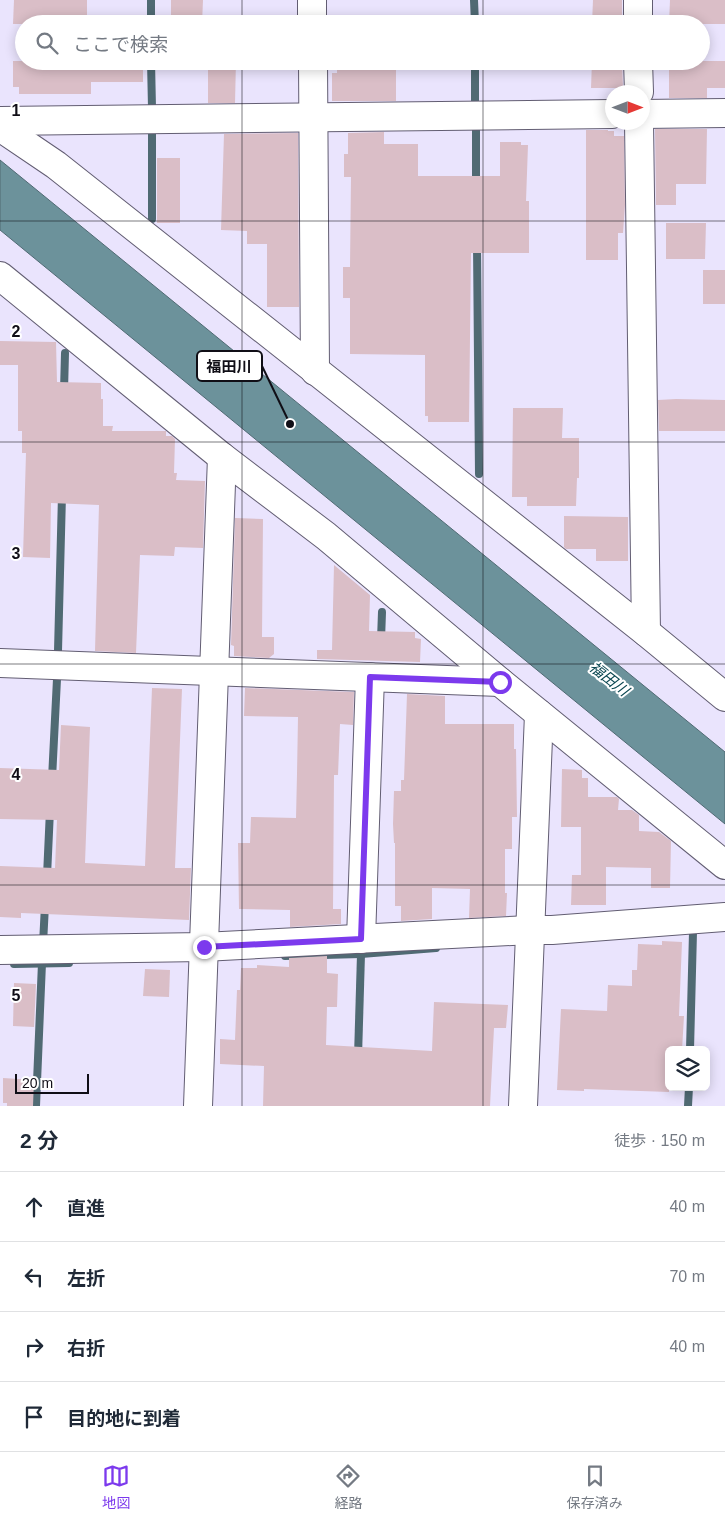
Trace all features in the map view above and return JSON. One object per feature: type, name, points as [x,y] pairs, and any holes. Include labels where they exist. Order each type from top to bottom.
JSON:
[{"type":"street","points":[[312,0],[312,15]]},
{"type":"street","points":[[638,0],[638,15]]},
{"type":"street","points":[[312,70],[315,371]]},
{"type":"street","points":[[638,70],[639,85]]},
{"type":"street","points":[[650,114],[725,113]]},
{"type":"street","points":[[0,121],[605,114]]},
{"type":"street","points":[[0,127],[56,165],[646,632],[725,697]]},
{"type":"street","points":[[639,130],[646,632]]},
{"type":"street","points":[[0,276],[222,457],[326,536],[500,682],[725,865]]},
{"type":"street","points":[[198,1106],[222,457]]},
{"type":"street","points":[[0,663],[500,682]]},
{"type":"street","points":[[361,939],[370,677]]},
{"type":"street","points":[[523,1106],[539,714]]},
{"type":"street","points":[[0,950],[203,954],[361,939],[530,938],[552,930],[725,917]]},
{"type":"water","points":[[0,160],[725,752],[725,824],[0,230]]},
{"type":"building","points":[[14,0],[87,0],[87,15],[15,15],[15,24],[13,24]]},
{"type":"building","points":[[171,0],[203,0],[202,15],[171,15]]},
{"type":"building","points":[[593,0],[622,0],[622,15],[592,15]]},
{"type":"building","points":[[670,0],[725,0],[725,24],[710,24],[710,15],[669,15]]},
{"type":"building","points":[[13,61],[15,61],[15,70],[143,70],[143,82],[91,82],[91,94],[19,94],[19,87],[13,87]]},
{"type":"building","points":[[710,61],[725,61],[725,88],[707,88],[707,98],[669,98],[669,70],[710,70]]},
{"type":"building","points":[[208,70],[236,70],[235,103],[208,103]]},
{"type":"building","points":[[337,70],[396,70],[396,101],[332,101],[332,73],[337,73]]},
{"type":"building","points":[[592,70],[622,70],[623,85],[605,85],[605,88],[591,88]]},
{"type":"building","points":[[655,129],[707,129],[706,184],[676,184],[676,205],[656,205]]},
{"type":"building","points":[[586,130],[614,131],[614,136],[624,136],[625,205],[623,233],[618,233],[618,260],[586,260]]},
{"type":"building","points":[[384,132],[384,144],[418,144],[418,176],[500,176],[500,142],[521,142],[521,145],[528,145],[526,201],[529,201],[529,253],[471,253],[469,422],[428,422],[428,416],[425,416],[425,355],[350,354],[350,298],[343,298],[343,267],[350,267],[351,177],[344,177],[344,154],[348,154],[348,133]]},
{"type":"building","points":[[298,133],[299,307],[267,307],[267,244],[247,244],[247,231],[221,230],[224,134]]},
{"type":"building","points":[[157,158],[180,158],[180,223],[157,223]]},
{"type":"building","points":[[666,223],[706,223],[705,259],[666,259]]},
{"type":"building","points":[[703,270],[725,270],[725,304],[703,304]]},
{"type":"building","points":[[0,341],[56,342],[57,382],[101,383],[103,426],[113,426],[112,431],[166,431],[166,436],[172,436],[175,439],[174,473],[177,473],[176,480],[205,481],[203,548],[175,547],[174,556],[140,555],[136,653],[95,651],[99,505],[51,503],[50,558],[23,557],[26,453],[22,453],[22,431],[18,431],[18,365],[0,365]]},
{"type":"building","points":[[658,400],[725,400],[725,431],[659,431]]},
{"type":"building","points":[[513,408],[563,408],[562,438],[579,438],[579,478],[577,478],[576,506],[527,506],[527,497],[512,497]]},
{"type":"building","points":[[564,516],[628,517],[628,561],[596,561],[596,549],[566,549],[564,547]]},
{"type":"building","points":[[235,518],[263,519],[262,637],[274,637],[274,654],[269,658],[234,656],[234,646],[231,645]]},
{"type":"building","points":[[334,565],[370,595],[369,631],[415,632],[415,638],[421,639],[420,662],[317,659],[317,650],[332,650]]},
{"type":"building","points":[[152,688],[182,689],[175,868],[191,868],[189,920],[21,913],[21,918],[0,917],[0,866],[55,868],[57,820],[0,819],[0,768],[59,770],[61,725],[90,727],[85,863],[145,866]]},
{"type":"building","points":[[245,688],[354,692],[353,725],[340,724],[338,775],[334,775],[333,909],[341,909],[341,924],[290,927],[290,910],[239,909],[238,843],[250,843],[251,817],[296,818],[298,717],[244,716]]},
{"type":"building","points":[[407,694],[445,696],[445,724],[514,724],[517,817],[512,817],[512,849],[505,849],[506,916],[469,918],[470,889],[432,888],[432,919],[401,921],[401,906],[395,906],[395,843],[393,824],[394,791],[401,791],[401,780],[404,780]]},
{"type":"building","points":[[562,769],[582,770],[582,778],[588,778],[588,797],[617,797],[619,799],[618,810],[632,810],[639,815],[639,831],[659,832],[671,841],[670,888],[651,888],[651,868],[606,867],[606,905],[571,905],[572,875],[581,875],[581,827],[561,827]]},
{"type":"building","points":[[662,941],[682,942],[679,1016],[684,1016],[682,1046],[665,1046],[665,1091],[669,1092],[557,1090],[561,1009],[607,1011],[608,985],[632,986],[632,970],[637,970],[638,944],[662,945]]},
{"type":"building","points":[[327,956],[327,973],[338,974],[337,1007],[327,1007],[326,1045],[432,1051],[434,1002],[508,1005],[506,1028],[494,1028],[490,1106],[263,1106],[264,1066],[220,1064],[220,1039],[235,1040],[237,990],[240,990],[241,968],[257,968],[257,965],[289,967],[289,958]]},
{"type":"building","points":[[145,969],[170,970],[169,997],[143,996]]},
{"type":"building","points":[[14,983],[36,984],[34,1027],[13,1026]]},
{"type":"building","points":[[3,1078],[34,1080],[33,1106],[7,1106],[7,1103],[3,1103]]},
{"type":"waterway","points":[[151,0],[151,15]]},
{"type":"waterway","points":[[474,0],[475,15]]},
{"type":"waterway","points":[[151,70],[152,108]]},
{"type":"waterway","points":[[475,70],[475,102]]},
{"type":"waterway","points":[[476,129],[476,185]]},
{"type":"waterway","points":[[152,133],[152,219]]},
{"type":"waterway","points":[[477,244],[479,474]]},
{"type":"waterway","points":[[64,391],[65,353]]},
{"type":"waterway","points":[[58,651],[62,495]]},
{"type":"waterway","points":[[381,640],[382,612]]},
{"type":"waterway","points":[[52,779],[57,679]]},
{"type":"waterway","points":[[47,876],[50,810]]},
{"type":"waterway","points":[[43,944],[45,905]]},
{"type":"waterway","points":[[690,1046],[693,932]]},
{"type":"waterway","points":[[285,956],[361,954],[436,948]]},
{"type":"waterway","points":[[358,1057],[361,954]]},
{"type":"waterway","points":[[36,1106],[42,963]]},
{"type":"waterway","points":[[14,964],[69,963]]},
{"type":"waterway","points":[[688,1106],[689,1091]]},
{"type":"place","name":"福田川","points":[[290,424]]},
{"type":"route","points":[[204,947],[361,939],[370,677],[500,682]]}]
